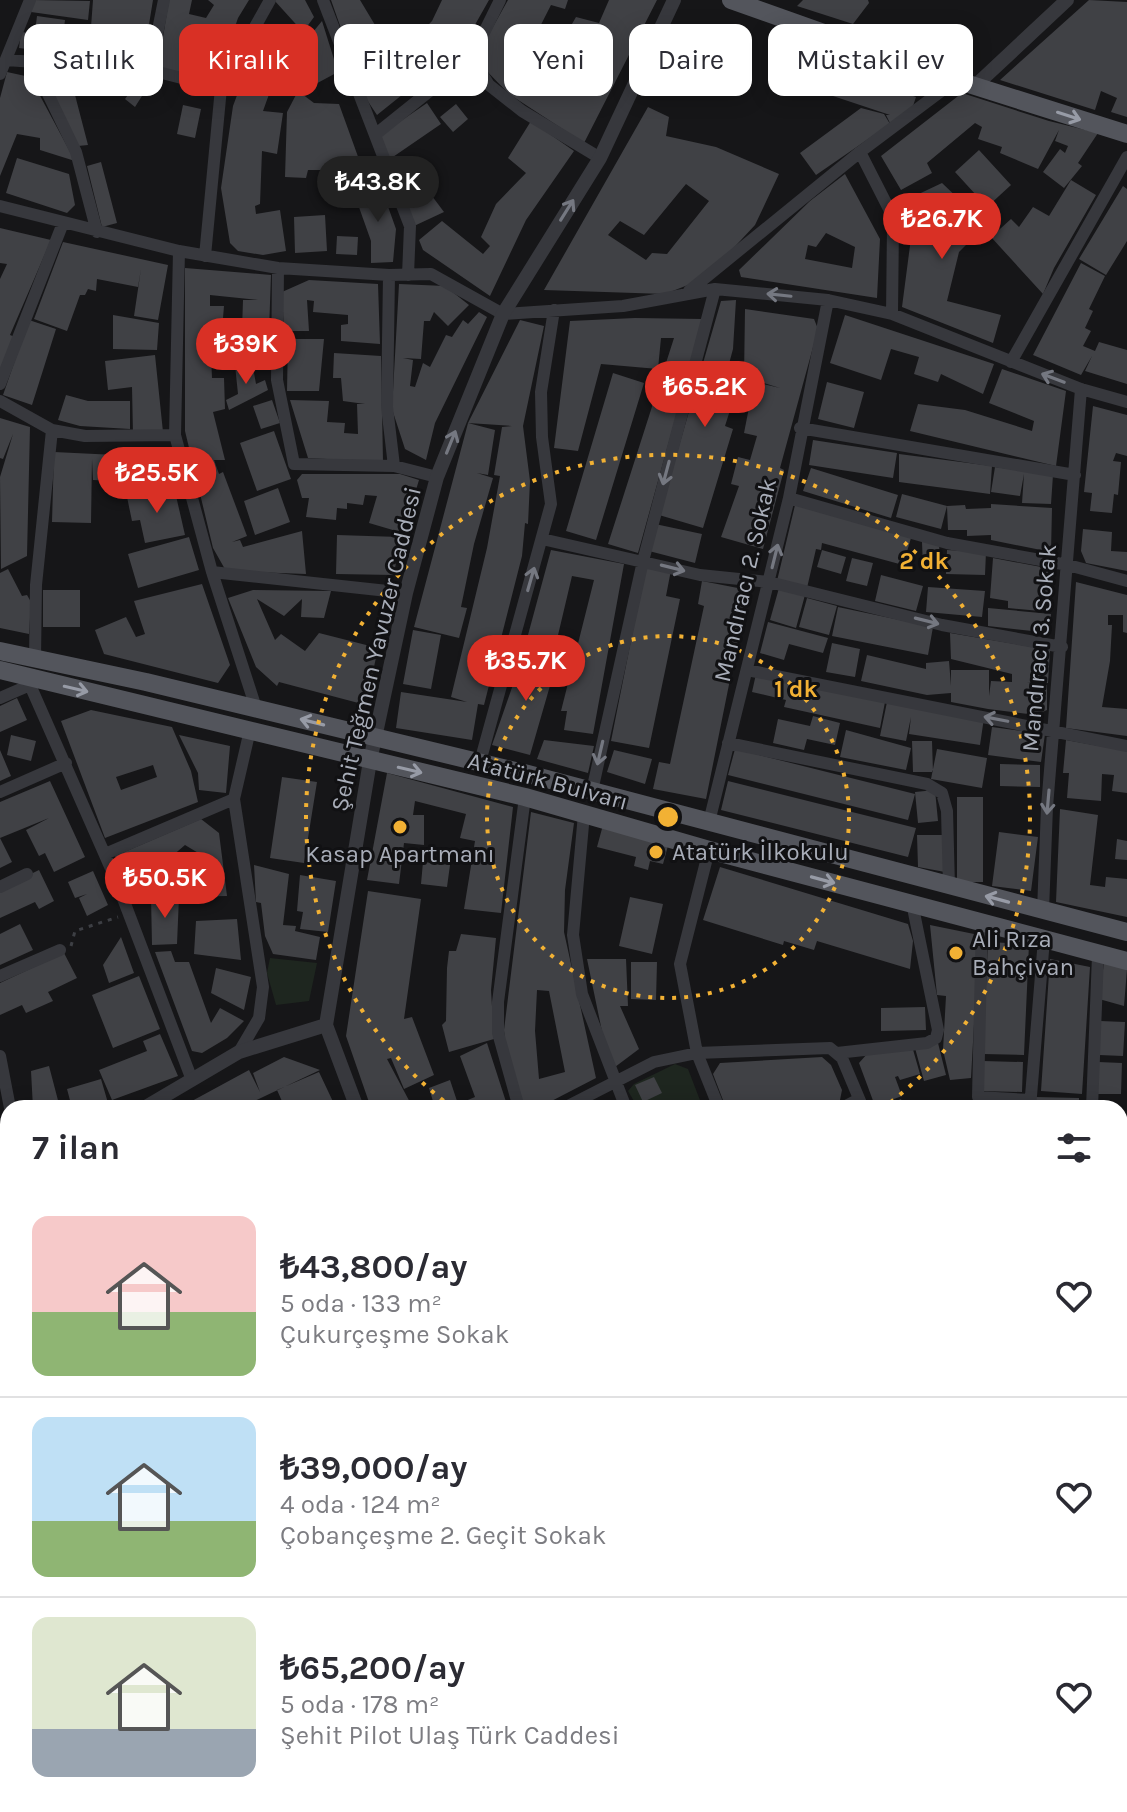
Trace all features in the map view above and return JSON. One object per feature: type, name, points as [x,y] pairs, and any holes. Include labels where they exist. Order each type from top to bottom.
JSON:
[{"type":"main road","points":[[731,0],[799,24]]},
{"type":"main road","points":[[973,85],[1127,134]]},
{"type":"main road","name":"Atatürk Bulvarı","points":[[0,651],[480,762],[1127,932]]},
{"type":"main road","name":"Atatürk Bulvarı","points":[[0,670],[34,682],[250,730],[525,797],[709,850],[982,920],[1127,961]]},
{"type":"street","points":[[0,74],[30,0]]},
{"type":"street","points":[[159,24],[164,0]]},
{"type":"street","points":[[257,24],[270,0]]},
{"type":"street","points":[[323,0],[410,226],[408,275]]},
{"type":"street","points":[[488,24],[500,0]]},
{"type":"street","name":"Şehit Teğmen Yavuzer Caddesi","points":[[326,1025],[370,761],[406,593],[437,477],[503,314],[600,158],[674,0]]},
{"type":"street","points":[[973,77],[1067,0]]},
{"type":"street","points":[[6,60],[24,62]]},
{"type":"street","points":[[488,83],[522,111],[600,158]]},
{"type":"street","points":[[49,96],[76,152],[97,232]]},
{"type":"street","points":[[205,256],[220,96]]},
{"type":"street","points":[[376,134],[423,96]]},
{"type":"street","points":[[687,293],[860,152],[946,96]]},
{"type":"street","points":[[860,152],[889,209],[893,225],[892,314]]},
{"type":"street","points":[[1011,362],[1127,157]]},
{"type":"street","points":[[0,206],[179,251],[278,268],[389,275],[431,274],[503,314],[623,306],[715,289],[828,300],[892,314],[1081,389],[1127,402]]},
{"type":"street","points":[[0,384],[63,223]]},
{"type":"street","points":[[179,251],[175,435],[212,572],[256,708]]},
{"type":"street","points":[[278,268],[277,380],[294,464],[394,466],[437,477]]},
{"type":"street","points":[[389,275],[387,407],[394,466]]},
{"type":"street","points":[[592,791],[643,561],[715,289]]},
{"type":"street","name":"Mandıracı 2. Sokak","points":[[709,822],[789,498],[800,428],[828,300]]},
{"type":"street","points":[[480,762],[551,504],[542,437],[541,392],[554,310]]},
{"type":"street","name":"Mandıracı 3. Sokak","points":[[1043,911],[1047,807],[1081,389]]},
{"type":"street","points":[[0,401],[52,430],[85,436],[175,435]]},
{"type":"street","points":[[800,428],[1075,475]]},
{"type":"street","points":[[35,659],[36,585],[52,430]]},
{"type":"street","points":[[789,498],[947,543],[1068,565],[1127,581]]},
{"type":"street","points":[[542,539],[700,575],[769,582],[942,625],[1062,647]]},
{"type":"street","points":[[212,572],[406,593]]},
{"type":"street","points":[[747,670],[1127,746]]},
{"type":"street","points":[[0,698],[34,682],[105,854],[192,1080]]},
{"type":"street","points":[[239,1052],[259,1018],[263,987],[234,799],[250,730]]},
{"type":"street","points":[[728,743],[927,784],[942,793],[947,811],[949,887]]},
{"type":"street","points":[[0,792],[66,763]]},
{"type":"street","points":[[517,1100],[498,1033],[498,1002],[525,797]]},
{"type":"street","points":[[105,854],[234,799]]},
{"type":"street","points":[[584,814],[573,935],[582,994],[622,1100]]},
{"type":"street","points":[[709,850],[680,964],[697,1053],[716,1100]]},
{"type":"street","points":[[0,887],[27,874]]},
{"type":"street","points":[[837,1053],[927,1043],[936,1038],[938,1030],[912,903]]},
{"type":"street","points":[[982,920],[978,1097],[1000,1100]]},
{"type":"street","points":[[1030,1100],[1044,939]]},
{"type":"street","points":[[0,976],[60,950]]},
{"type":"street","points":[[1092,1100],[1098,955]]},
{"type":"street","points":[[160,1100],[239,1052],[326,1025],[354,1100]]},
{"type":"street","points":[[580,1100],[654,1062],[697,1053],[830,1048],[842,1058],[859,1100]]},
{"type":"street","points":[[0,1056],[8,1100]]},
{"type":"path","points":[[60,950],[70,947],[75,931],[128,914]]},
{"type":"shaded area","points":[[270,958],[317,963],[309,1001],[276,1005],[267,973]]},
{"type":"shaded area","points":[[675,1064],[688,1069],[700,1100],[633,1100],[628,1091],[634,1084]]},
{"type":"building","points":[[33,0],[90,1],[88,20],[31,12]]},
{"type":"building","points":[[93,0],[153,0],[149,24],[91,24]]},
{"type":"building","points":[[169,0],[192,0],[189,14],[206,18],[214,5],[208,0],[249,0],[236,24],[179,24],[179,73],[163,69],[163,37]]},
{"type":"building","points":[[274,0],[305,0],[314,17],[309,24],[296,24]]},
{"type":"building","points":[[331,0],[360,0],[374,24],[339,24]]},
{"type":"building","points":[[442,0],[489,0],[475,24],[429,24]]},
{"type":"building","points":[[508,0],[568,0],[565,9],[551,5],[541,24],[504,24],[504,89],[488,72],[488,36]]},
{"type":"building","points":[[609,0],[657,0],[645,24],[629,24],[629,55],[613,86],[613,24],[572,24],[576,17],[599,23]]},
{"type":"building","points":[[803,0],[868,0],[869,3],[853,24],[797,6]]},
{"type":"building","points":[[1089,0],[1127,2],[1127,117],[1111,112],[1117,98],[1101,91],[1095,110],[1000,80]]},
{"type":"building","points":[[37,16],[65,20],[64,24],[36,24]]},
{"type":"building","points":[[322,21],[334,59],[334,74],[318,83],[318,26]]},
{"type":"building","points":[[21,32],[24,32],[24,49],[19,48]]},
{"type":"building","points":[[7,72],[24,76],[24,96],[40,96],[75,161],[40,150],[40,138],[17,134],[0,176],[0,98]]},
{"type":"building","points":[[54,96],[75,96],[88,145],[78,146]]},
{"type":"building","points":[[127,96],[142,96],[135,107],[125,99]]},
{"type":"building","points":[[237,96],[268,96],[263,111],[283,113],[277,154],[262,151],[260,204],[255,206],[256,214],[280,210],[286,251],[263,255],[238,251],[230,243],[221,188]]},
{"type":"building","points":[[295,96],[305,96],[314,103],[339,104],[365,176],[339,187],[333,170],[308,170],[306,178],[285,177],[287,112]]},
{"type":"building","points":[[365,96],[401,96],[377,115]]},
{"type":"building","points":[[512,96],[608,96],[584,143]]},
{"type":"building","points":[[833,96],[916,97],[912,109],[890,123],[886,115],[890,115]]},
{"type":"building","points":[[958,96],[971,96],[1098,133],[1078,163],[1082,166],[1064,188],[1043,172],[1060,149],[1065,153],[1068,146],[1055,141],[1059,130],[1038,169],[1000,153],[1002,147],[978,139],[982,127],[975,123],[927,163],[932,173],[901,190],[881,156]]},
{"type":"building","points":[[427,103],[441,124],[390,159],[379,136]]},
{"type":"building","points":[[456,104],[468,119],[453,132],[440,117]]},
{"type":"building","points":[[183,105],[201,109],[195,138],[177,134]]},
{"type":"building","points":[[648,107],[669,117],[666,136],[716,147],[779,174],[755,225],[727,255],[693,283],[665,294],[544,290]],"holes":[[[686,184],[709,201],[667,254],[652,253],[646,260],[608,235],[620,221],[644,235]]]},
{"type":"building","points":[[861,108],[884,114],[890,124],[816,175],[800,153]]},
{"type":"building","points":[[531,121],[574,151],[526,220],[490,296],[423,250],[419,240],[442,221],[483,254],[490,246],[481,237],[496,204],[526,173],[508,158]]},
{"type":"building","points":[[979,150],[1011,185],[987,207],[955,172]]},
{"type":"building","points":[[17,158],[69,174],[75,205],[67,213],[6,193]]},
{"type":"building","points":[[101,162],[117,223],[102,227],[87,166]]},
{"type":"building","points":[[845,174],[880,239],[877,298],[741,277],[739,270],[810,201]],"holes":[[[826,233],[855,247],[852,268],[805,259],[808,245],[816,247]]]},
{"type":"building","points":[[420,180],[444,212],[414,226],[400,192]]},
{"type":"building","points":[[1071,180],[1096,195],[1054,268],[1043,294],[991,237],[1011,219],[1019,227],[1033,207],[1049,216]]},
{"type":"building","points":[[942,183],[986,225],[959,252],[947,301],[1001,315],[993,343],[902,307],[911,238],[906,200]]},
{"type":"building","points":[[380,184],[396,229],[393,262],[371,263],[371,241],[355,196]]},
{"type":"building","points":[[1123,186],[1127,189],[1127,241],[1106,275],[1079,259]]},
{"type":"building","points":[[325,215],[327,251],[295,253],[294,217]]},
{"type":"building","points":[[0,228],[51,240],[10,335],[15,337],[0,373],[0,279],[7,264],[0,263]]},
{"type":"building","points":[[337,236],[358,237],[357,255],[336,254]]},
{"type":"building","points":[[63,242],[168,265],[158,320],[134,316],[141,269],[138,287],[97,279],[96,291],[88,289],[85,295],[80,295],[67,331],[34,319]]},
{"type":"building","points":[[1081,263],[1105,276],[1089,309],[1093,311],[1085,328],[1091,331],[1083,346],[1095,351],[1099,342],[1127,350],[1127,384],[1085,371],[1092,356],[1081,375],[1033,355]]},
{"type":"building","points":[[185,268],[271,275],[268,359],[241,359],[243,300],[258,300],[210,295],[210,306],[224,306],[220,354],[211,354],[212,378],[224,378],[225,409],[213,412],[225,460],[214,460],[219,474],[223,472],[247,536],[232,542],[240,540],[243,547],[302,531],[306,574],[226,571],[213,548],[185,431]]},
{"type":"building","points":[[309,280],[378,284],[380,344],[341,341],[341,325],[348,324],[348,315],[313,312],[314,301],[307,300],[309,331],[284,331],[282,292]]},
{"type":"building","points":[[399,284],[445,286],[469,305],[448,326],[434,312],[430,321],[424,321],[421,359],[403,358],[413,360],[410,386],[415,387],[423,363],[430,367],[446,335],[452,337],[463,320],[468,324],[479,312],[487,317],[435,423],[426,460],[405,449],[392,409]]},
{"type":"building","points":[[736,300],[733,349],[726,375],[740,379],[725,426],[733,429],[703,528],[659,515],[721,301]]},
{"type":"building","points":[[745,309],[814,319],[818,329],[780,468],[784,470],[763,549],[721,537],[739,486],[731,484],[738,457],[750,460],[757,436],[744,433],[754,382],[780,388],[744,377]]},
{"type":"building","points":[[113,315],[159,323],[157,350],[113,349]]},
{"type":"building","points":[[845,315],[994,364],[983,394],[941,374],[938,382],[914,374],[919,357],[891,349],[881,380],[830,363]]},
{"type":"building","points":[[703,319],[638,553],[608,544],[674,338],[661,338],[658,369],[601,364],[578,451],[554,448],[570,321]]},
{"type":"building","points":[[29,320],[56,329],[32,405],[3,395]]},
{"type":"building","points":[[520,320],[544,326],[523,426],[530,481],[528,524],[525,523],[522,556],[484,705],[478,704],[472,740],[396,728],[401,692],[467,702],[451,697],[487,548],[500,476],[494,475],[502,427],[512,426],[468,423]]},
{"type":"building","points":[[288,339],[324,339],[319,391],[287,391]]},
{"type":"building","points":[[334,353],[381,356],[383,462],[308,458],[290,400],[329,401],[327,422],[345,423],[344,433],[358,434],[357,404],[365,404],[343,401],[341,378],[333,378]]},
{"type":"building","points":[[155,355],[163,432],[133,435],[132,387],[108,390],[105,361]]},
{"type":"building","points":[[252,362],[256,384],[265,380],[268,390],[229,410],[226,400],[238,394],[235,365]]},
{"type":"building","points":[[1002,369],[1066,391],[1056,466],[910,431],[918,404],[965,410],[1032,431],[1034,421],[989,403]]},
{"type":"building","points":[[613,373],[644,383],[596,540],[566,531]]},
{"type":"building","points":[[827,382],[864,392],[854,428],[818,419]]},
{"type":"building","points":[[66,395],[88,401],[130,401],[130,429],[80,426],[58,420]]},
{"type":"building","points":[[272,400],[280,423],[261,429],[253,406]]},
{"type":"building","points":[[1093,406],[1127,415],[1127,456],[1116,453],[1113,461],[1121,462],[1118,495],[1114,494],[1112,513],[1090,511],[1092,493],[1084,492]]},
{"type":"building","points":[[0,418],[30,427],[27,556],[1,569],[0,477],[13,434],[3,459],[0,458]]},
{"type":"building","points":[[468,423],[495,430],[488,475],[477,473],[493,478],[474,544],[461,607],[467,608],[459,638],[414,627]]},
{"type":"building","points":[[274,431],[291,479],[257,491],[240,443]]},
{"type":"building","points":[[813,440],[897,453],[893,478],[809,465]]},
{"type":"building","points":[[164,451],[173,487],[145,487],[136,476],[136,482],[118,483],[117,455]]},
{"type":"building","points":[[54,452],[116,455],[115,481],[93,480],[92,459],[91,523],[52,522]]},
{"type":"building","points":[[899,454],[992,466],[990,494],[899,482]]},
{"type":"building","points":[[995,467],[1053,475],[1051,504],[1022,503],[1024,474],[1020,496],[991,492]]},
{"type":"building","points":[[811,468],[898,495],[891,518],[803,491]]},
{"type":"building","points":[[302,474],[400,474],[419,480],[403,533],[369,523],[377,496],[365,495],[363,505],[347,503],[347,509],[337,508],[336,520],[306,517],[309,498],[302,498],[297,480]]},
{"type":"building","points":[[174,487],[185,535],[145,543],[140,520],[132,521],[127,497]]},
{"type":"building","points":[[278,488],[290,522],[255,535],[244,501]]},
{"type":"building","points":[[902,494],[947,506],[941,529],[896,517]]},
{"type":"building","points":[[991,504],[1052,508],[1051,552],[991,540],[991,535],[967,536],[967,530],[948,530],[947,506],[991,508]]},
{"type":"building","points":[[795,505],[911,538],[903,565],[822,543],[821,550],[816,549],[807,588],[777,581]]},
{"type":"building","points":[[655,524],[702,534],[695,563],[649,551]]},
{"type":"building","points":[[1083,529],[1112,532],[1111,551],[1127,552],[1127,571],[1086,563],[1081,551]]},
{"type":"building","points":[[337,535],[400,537],[394,575],[336,574]]},
{"type":"building","points":[[189,537],[199,570],[138,588],[128,554]]},
{"type":"building","points":[[922,542],[939,542],[940,567],[923,568]]},
{"type":"building","points":[[551,550],[624,564],[593,734],[564,730],[567,711],[561,711],[594,580],[572,576],[554,652],[525,646]]},
{"type":"building","points":[[822,550],[846,557],[841,574],[817,567]]},
{"type":"building","points":[[947,550],[986,552],[985,575],[946,574]]},
{"type":"building","points":[[852,558],[873,563],[867,586],[846,581]]},
{"type":"building","points":[[993,558],[1052,569],[1051,612],[1008,608],[1008,601],[990,598]]},
{"type":"building","points":[[646,565],[671,570],[666,596],[680,599],[649,748],[611,741]]},
{"type":"building","points":[[8,569],[22,596],[27,595],[31,602],[29,634],[0,628],[0,573]]},
{"type":"building","points":[[881,575],[923,586],[916,611],[875,601]]},
{"type":"building","points":[[702,581],[748,590],[706,799],[653,789],[659,762],[670,764],[704,606],[698,604]]},
{"type":"building","points":[[1076,582],[1127,595],[1127,633],[1123,632],[1123,615],[1108,615],[1108,625],[1112,625],[1110,661],[1102,707],[1127,709],[1127,736],[1066,728]]},
{"type":"building","points":[[202,584],[230,665],[218,683],[104,654],[95,630],[126,617],[136,637],[145,634],[134,601]]},
{"type":"building","points":[[928,587],[985,591],[982,617],[926,612]]},
{"type":"building","points":[[779,588],[805,595],[796,628],[770,620]]},
{"type":"building","points":[[43,590],[80,590],[80,627],[43,627]]},
{"type":"building","points":[[253,590],[331,591],[324,618],[301,617],[302,599],[284,616],[257,599],[275,640],[281,634],[305,651],[319,633],[378,648],[366,705],[279,682],[277,686],[256,667],[228,598]]},
{"type":"building","points":[[807,598],[837,606],[829,635],[799,627]]},
{"type":"building","points":[[838,607],[933,627],[928,655],[832,636]]},
{"type":"building","points":[[988,608],[1051,614],[1050,633],[988,626]]},
{"type":"building","points":[[768,622],[828,638],[823,653],[789,644],[784,660],[760,653]]},
{"type":"building","points":[[413,630],[441,635],[431,689],[403,684]]},
{"type":"building","points":[[950,633],[1050,650],[1048,683],[1027,682],[1047,685],[1047,710],[1036,715],[988,709],[951,702],[951,693],[927,695],[861,681],[867,655],[926,669],[926,663],[949,661],[951,686],[951,670],[989,670],[989,696],[991,681],[1012,682],[1012,674],[951,659]]},
{"type":"building","points":[[832,643],[860,649],[855,677],[826,672]]},
{"type":"building","points":[[525,650],[558,658],[530,755],[492,745]]},
{"type":"building","points":[[756,674],[885,702],[880,728],[784,707],[786,700],[752,692]]},
{"type":"building","points":[[17,698],[27,720],[0,732],[0,706]]},
{"type":"building","points":[[887,702],[984,718],[980,745],[909,734],[911,717],[906,741],[880,736]]},
{"type":"building","points":[[91,710],[172,727],[191,771],[198,802],[105,838],[61,721]],"holes":[[[153,765],[157,777],[121,790],[116,777]]]},
{"type":"building","points":[[813,716],[840,723],[835,745],[807,739],[804,750],[773,743],[778,719],[810,726]]},
{"type":"building","points":[[992,727],[1045,734],[1041,762],[988,755]]},
{"type":"building","points":[[846,730],[911,748],[906,770],[840,757]]},
{"type":"building","points":[[11,735],[36,741],[31,761],[7,755]]},
{"type":"building","points":[[179,735],[230,746],[226,793],[199,790],[198,773]]},
{"type":"building","points":[[544,740],[594,746],[588,773],[537,759]]},
{"type":"building","points":[[1066,740],[1127,751],[1127,793],[1112,791],[1114,775],[1102,774],[1101,801],[1067,798],[1069,773],[1063,773]]},
{"type":"building","points":[[912,741],[932,741],[933,772],[913,772]]},
{"type":"building","points":[[735,749],[915,794],[908,820],[728,775]]},
{"type":"building","points":[[937,749],[987,758],[982,788],[931,779]]},
{"type":"building","points":[[0,750],[11,776],[0,781]]},
{"type":"building","points":[[614,750],[652,759],[645,784],[607,772]]},
{"type":"building","points":[[1000,764],[1040,765],[1040,787],[1000,786]]},
{"type":"building","points":[[387,773],[513,807],[501,913],[464,909],[475,841],[460,838],[466,814],[415,801],[413,815],[424,815],[424,845],[404,843],[399,884],[367,880]]},
{"type":"building","points":[[282,777],[317,782],[304,863],[270,858]]},
{"type":"building","points":[[50,781],[85,857],[54,872],[45,853],[39,856],[26,830],[49,818],[0,838],[0,802]]},
{"type":"building","points":[[728,781],[916,828],[908,857],[721,810]]},
{"type":"building","points":[[935,790],[938,821],[918,823],[915,792]]},
{"type":"building","points":[[957,797],[983,797],[983,882],[957,882]]},
{"type":"building","points":[[1060,809],[1098,815],[1090,885],[1105,887],[1106,877],[1127,879],[1127,917],[1056,902]]},
{"type":"building","points":[[531,812],[574,823],[565,890],[564,932],[596,1078],[553,1100],[522,1100],[506,1054],[504,1030]],"holes":[[[537,990],[549,991],[565,1072],[539,1079],[535,1031]]]},
{"type":"building","points":[[201,819],[219,833],[227,896],[182,897],[181,874],[202,873],[200,854],[185,845],[157,869],[154,875],[157,886],[148,898],[137,902],[115,856]]},
{"type":"building","points":[[603,825],[669,842],[663,864],[650,861],[648,870],[634,866],[636,857],[597,847]]},
{"type":"building","points":[[999,832],[1038,837],[1031,891],[992,886]]},
{"type":"building","points":[[917,835],[944,835],[945,872],[918,867]]},
{"type":"building","points":[[0,838],[12,862],[0,868]]},
{"type":"building","points":[[1117,839],[1127,841],[1127,860],[1115,859]]},
{"type":"building","points":[[423,862],[450,865],[447,887],[421,884]]},
{"type":"building","points":[[254,865],[289,874],[283,925],[296,926],[295,931],[320,937],[316,960],[273,954],[265,936],[261,903],[256,902]]},
{"type":"building","points":[[720,867],[908,924],[913,941],[910,969],[817,941],[814,950],[784,941],[783,945],[703,920]]},
{"type":"building","points":[[39,870],[54,901],[39,909],[35,902],[0,918],[0,889]]},
{"type":"building","points":[[93,871],[108,905],[87,916],[79,898],[87,894],[75,898],[68,882]]},
{"type":"building","points":[[300,875],[336,881],[328,932],[300,929],[303,912],[297,911]]},
{"type":"building","points":[[368,891],[421,899],[404,1019],[412,1017],[434,1075],[404,1089],[391,1058],[387,1059],[409,1100],[368,1100],[346,1036]]},
{"type":"building","points":[[151,897],[179,897],[177,944],[152,945]]},
{"type":"building","points":[[630,897],[663,904],[652,954],[619,946]]},
{"type":"building","points":[[237,919],[241,960],[194,954],[196,921]]},
{"type":"building","points":[[20,924],[33,950],[0,965],[0,934]]},
{"type":"building","points":[[930,925],[979,935],[971,1078],[950,1080],[943,1050],[946,996],[937,995]]},
{"type":"building","points":[[461,934],[496,938],[491,990],[494,1039],[449,1052],[442,1025],[446,1021],[447,968],[449,951],[456,951]]},
{"type":"building","points":[[121,937],[134,973],[109,983],[103,965]]},
{"type":"building","points":[[988,942],[1029,944],[1024,1055],[983,1054]]},
{"type":"building","points":[[171,951],[175,962],[189,962],[211,1023],[220,1008],[244,1021],[227,1038],[202,1053],[192,1051],[155,952]]},
{"type":"building","points":[[64,953],[77,978],[48,992],[53,1001],[26,1013],[22,1005],[0,1015],[0,983]]},
{"type":"building","points":[[587,959],[626,959],[628,1006],[620,1006],[639,1049],[615,1067],[604,1041]]},
{"type":"building","points":[[1050,959],[1090,967],[1082,1094],[1041,1091]]},
{"type":"building","points":[[631,962],[657,962],[656,1000],[631,999]]},
{"type":"building","points":[[1104,963],[1127,969],[1124,1006],[1099,999]]},
{"type":"building","points":[[216,968],[251,977],[244,1010],[211,993]]},
{"type":"building","points":[[139,976],[160,1029],[113,1048],[92,995]]},
{"type":"building","points":[[925,1007],[926,1030],[881,1031],[881,1008]]},
{"type":"building","points":[[1100,1021],[1125,1022],[1123,1056],[1099,1055]]},
{"type":"building","points":[[160,1034],[178,1076],[112,1100],[99,1070],[147,1051],[143,1041]]},
{"type":"building","points":[[487,1043],[505,1100],[468,1100],[475,1097],[460,1056]]},
{"type":"building","points":[[938,1043],[946,1075],[924,1081],[915,1048]]},
{"type":"building","points":[[912,1046],[920,1074],[900,1080],[898,1076],[895,1077],[902,1096],[891,1100],[873,1100],[859,1063],[867,1054]]},
{"type":"building","points":[[284,1057],[320,1070],[257,1100],[194,1100],[249,1070],[260,1092],[253,1073]]},
{"type":"building","points":[[822,1057],[831,1065],[842,1090],[840,1100],[723,1100],[713,1074],[720,1063]]},
{"type":"building","points":[[983,1061],[1023,1062],[1022,1092],[982,1091]]},
{"type":"building","points":[[1098,1062],[1122,1063],[1121,1094],[1097,1094]]},
{"type":"building","points":[[49,1066],[58,1100],[33,1100],[31,1071]]},
{"type":"building","points":[[319,1072],[332,1100],[281,1100],[277,1090]]},
{"type":"building","points":[[654,1077],[662,1093],[642,1100],[635,1085]]},
{"type":"building","points":[[101,1079],[107,1100],[70,1100],[67,1089]]},
{"type":"building","points":[[450,1080],[457,1100],[433,1100],[429,1088]]},
{"type":"building","points":[[1035,1097],[1079,1098],[1079,1100],[1035,1100]]},
{"type":"place","name":"Kasap Apartmanı","points":[[400,827]]},
{"type":"place","name":"Atatürk İlkokulu","points":[[656,852]]},
{"type":"place","name":"Ali Rıza Bahçivan","points":[[956,953]]}]
